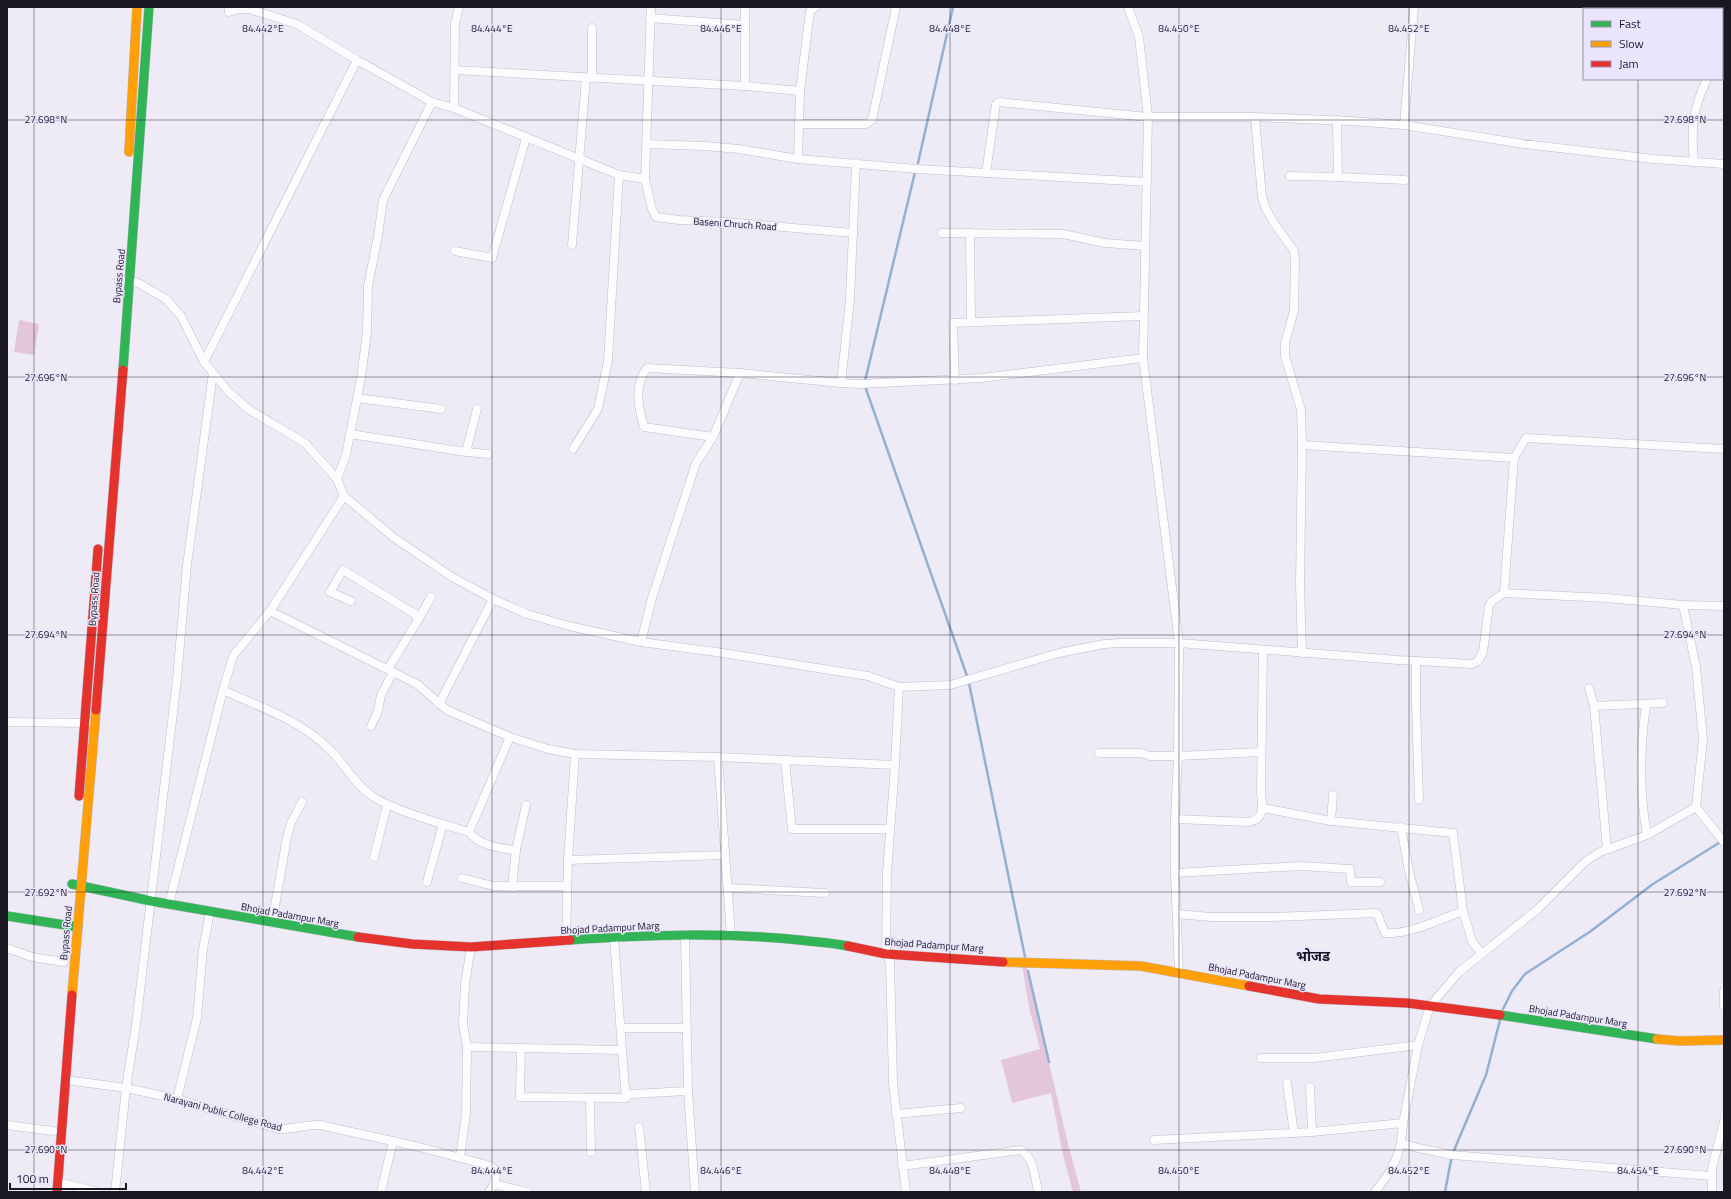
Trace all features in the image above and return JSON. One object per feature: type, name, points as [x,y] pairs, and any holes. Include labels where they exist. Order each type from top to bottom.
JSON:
[{"type":"main road","points":[[128,160],[137,7]]},
{"type":"main road","name":"Bypass Road","points":[[57,1192],[81,885],[96,724],[149,7]]},
{"type":"main road","name":"Bypass Road","points":[[78,808],[99,543]]},
{"type":"main road","name":"Bhojad Padampur Marg","points":[[72,884],[210,912],[387,942],[471,947],[614,938],[731,935],[842,945],[886,954],[1004,962],[1124,964],[1179,972],[1320,999],[1407,1003],[1504,1015],[1642,1037],[1680,1041],[1724,1040]]},
{"type":"main road","points":[[7,916],[78,926]]},
{"type":"main road","points":[[48,1192],[61,1017]]},
{"type":"street","points":[[229,7],[229,12],[240,9],[249,10],[297,24],[432,102],[454,108],[580,160],[619,174],[645,179],[651,7]]},
{"type":"street","points":[[454,108],[455,24],[459,7]]},
{"type":"street","points":[[745,7],[745,86]]},
{"type":"street","points":[[798,159],[800,91],[810,11],[816,7]]},
{"type":"street","points":[[800,124],[866,124],[872,120],[896,7]]},
{"type":"street","points":[[1128,7],[1139,36],[1148,117],[1143,358],[1179,643],[1178,756],[1174,818],[1174,873],[1179,972]]},
{"type":"street","points":[[1404,125],[1414,7]]},
{"type":"street","points":[[650,18],[745,25]]},
{"type":"street","points":[[572,245],[589,78],[592,28]]},
{"type":"street","points":[[204,362],[357,60]]},
{"type":"street","points":[[455,70],[648,80],[800,91]]},
{"type":"street","points":[[1694,162],[1692,136],[1694,113],[1707,80]]},
{"type":"street","points":[[337,479],[346,455],[357,398],[367,332],[368,286],[378,236],[381,207],[383,200],[432,102]]},
{"type":"street","points":[[986,173],[996,104],[1000,102],[1148,117],[1255,117],[1337,120],[1404,125],[1524,144],[1724,164]]},
{"type":"street","points":[[1255,117],[1262,197],[1266,209],[1274,223],[1294,251],[1294,311],[1285,343],[1284,356],[1301,410],[1302,445],[1300,584],[1302,653]]},
{"type":"street","points":[[1337,120],[1338,177]]},
{"type":"street","points":[[455,251],[492,258],[526,138]]},
{"type":"street","points":[[647,144],[739,149],[798,159],[986,173],[1147,182]]},
{"type":"street","points":[[841,383],[850,300],[856,163]]},
{"type":"street","points":[[573,449],[598,409],[608,361],[619,174]]},
{"type":"street","points":[[1290,176],[1405,180]]},
{"type":"street","name":"Baseni Chruch Road","points":[[645,179],[652,209],[656,217],[678,220],[853,233]]},
{"type":"street","points":[[942,233],[1063,234],[1105,243],[1145,246]]},
{"type":"street","points":[[970,233],[971,322]]},
{"type":"street","points":[[119,280],[138,283],[166,300],[181,316],[204,362],[228,390],[248,409],[305,443],[337,479],[344,496],[393,537],[421,558],[493,599],[527,614],[550,621],[641,642],[716,652],[868,676],[899,687],[950,685],[1059,653],[1104,644],[1120,643],[1179,643],[1416,662],[1472,664],[1478,661],[1483,652],[1489,606],[1492,601],[1504,593],[1607,598],[1683,605],[1724,606]]},
{"type":"street","points":[[955,380],[953,323],[1143,316]]},
{"type":"street","points":[[713,437],[644,427],[638,395],[642,375],[648,368],[740,373],[841,383],[982,378],[1143,358]]},
{"type":"street","points":[[115,1192],[126,1088],[136,1025],[177,679],[187,565],[213,373]]},
{"type":"street","points":[[641,642],[652,598],[696,463],[713,437],[740,373]]},
{"type":"street","points":[[357,398],[441,409]]},
{"type":"street","points":[[466,452],[476,409]]},
{"type":"street","points":[[350,434],[488,454]]},
{"type":"street","points":[[1504,593],[1514,458],[1526,438],[1724,449]]},
{"type":"street","points":[[1302,445],[1514,458]]},
{"type":"street","points":[[169,904],[233,656],[270,611],[344,496]]},
{"type":"street","points":[[352,602],[330,592],[343,570],[415,614],[418,620]]},
{"type":"street","points":[[371,726],[378,711],[381,695],[390,671],[431,598]]},
{"type":"street","points":[[439,704],[493,599]]},
{"type":"street","points":[[1683,605],[1696,667],[1703,739],[1696,807],[1722,839]]},
{"type":"street","points":[[270,611],[417,684],[447,710],[510,737],[548,749],[575,754],[718,757],[895,765]]},
{"type":"street","points":[[1174,818],[1250,822],[1256,821],[1259,818],[1263,808],[1261,792],[1261,752],[1263,650]]},
{"type":"street","points":[[1416,662],[1419,800]]},
{"type":"street","points":[[899,687],[887,873],[886,954],[890,962],[891,1039],[896,1114],[906,1192]]},
{"type":"street","points":[[1589,688],[1594,706],[1607,849]]},
{"type":"street","points":[[223,690],[285,718],[305,729],[333,753],[360,787],[388,805],[469,832],[474,838],[481,841],[507,849],[516,850]]},
{"type":"street","points":[[1594,706],[1646,705],[1662,703]]},
{"type":"street","points":[[1646,705],[1641,746],[1641,791],[1647,835]]},
{"type":"street","points":[[7,722],[96,724]]},
{"type":"street","points":[[469,832],[510,737]]},
{"type":"street","points":[[1099,753],[1140,753],[1150,756],[1178,756],[1261,752]]},
{"type":"street","points":[[566,942],[568,860],[575,754]]},
{"type":"street","points":[[718,757],[731,935]]},
{"type":"street","points":[[785,760],[792,829],[890,829]]},
{"type":"street","points":[[1331,821],[1333,795]]},
{"type":"street","points":[[272,923],[287,836],[291,823],[302,802]]},
{"type":"street","points":[[374,857],[388,805]]},
{"type":"street","points":[[512,887],[516,850],[526,805]]},
{"type":"street","points":[[1375,1192],[1389,1173],[1397,1157],[1401,1143],[1403,1123],[1418,1045],[1430,1006],[1459,972],[1538,909],[1586,861],[1607,849],[1647,835],[1696,807]]},
{"type":"street","points":[[1263,808],[1331,821],[1453,833],[1463,911],[1472,941],[1482,953]]},
{"type":"street","points":[[426,882],[443,824]]},
{"type":"street","points":[[1401,827],[1419,910]]},
{"type":"street","points":[[568,860],[725,855]]},
{"type":"street","points":[[1174,873],[1301,866],[1350,869],[1351,882],[1380,882]]},
{"type":"street","points":[[462,878],[493,886],[567,886]]},
{"type":"street","points":[[728,888],[825,893]]},
{"type":"street","points":[[1177,914],[1211,917],[1273,917],[1377,913],[1385,933],[1390,933],[1411,929],[1463,911]]},
{"type":"street","points":[[177,1099],[197,1018],[203,949],[210,912]]},
{"type":"street","points":[[685,936],[688,1091],[695,1192]]},
{"type":"street","points":[[614,938],[621,1028],[621,1050],[626,1098]]},
{"type":"street","points":[[460,1158],[466,1114],[467,1047],[463,1024],[465,984],[471,947]]},
{"type":"street","points":[[7,948],[32,956],[64,962]]},
{"type":"street","points":[[1724,991],[1724,1006]]},
{"type":"street","points":[[621,1028],[686,1028]]},
{"type":"street","points":[[1261,1058],[1314,1058],[1418,1045]]},
{"type":"street","points":[[467,1047],[621,1050]]},
{"type":"street","points":[[521,1048],[520,1098],[626,1098],[631,1094],[688,1091]]},
{"type":"street","name":"Narayani Public College Road","points":[[66,1080],[126,1088],[177,1099],[278,1129],[289,1130],[311,1125],[320,1125],[460,1158],[491,1166],[497,1172],[494,1184]]},
{"type":"street","points":[[1287,1083],[1294,1133]]},
{"type":"street","points":[[1310,1087],[1312,1132]]},
{"type":"street","points":[[590,1098],[591,1152]]},
{"type":"street","points":[[896,1114],[961,1108]]},
{"type":"street","points":[[1712,1192],[1711,1176],[1715,1152],[1724,1121]]},
{"type":"street","points":[[1154,1140],[1312,1132],[1403,1123]]},
{"type":"street","points":[[7,1125],[53,1131]]},
{"type":"street","points":[[639,1127],[646,1192]]},
{"type":"street","points":[[381,1192],[393,1142]]},
{"type":"street","points":[[1401,1143],[1452,1155],[1711,1176]]},
{"type":"street","points":[[902,1166],[1020,1150],[1027,1154],[1030,1160],[1038,1192]]},
{"type":"street","points":[[58,1182],[98,1192]]},
{"type":"street","points":[[489,1192],[494,1184],[526,1192]]},
{"type":"shaded area","points":[[19,320],[39,324],[34,355],[14,352]]},
{"type":"shaded area","points":[[1022,965],[1026,965],[1069,1148],[1081,1192],[1073,1192],[1063,1155],[1051,1093],[1012,1103],[1001,1060],[1040,1049],[1029,1007]]},
{"type":"waterway","points":[[918,163],[953,7]]},
{"type":"waterway","points":[[865,381],[915,172]]},
{"type":"waterway","points":[[866,389],[967,676]]},
{"type":"waterway","points":[[969,683],[1025,957]]},
{"type":"waterway","points":[[1503,1009],[1512,991],[1525,974],[1591,931],[1653,884],[1722,841]]},
{"type":"waterway","points":[[1028,971],[1049,1062]]},
{"type":"waterway","points":[[1445,1192],[1452,1155],[1486,1075],[1500,1020]]},
{"type":"traffic: fast","points":[[123,370],[149,7]]},
{"type":"traffic: fast","points":[[72,884],[151,901],[358,937]]},
{"type":"traffic: fast","points":[[7,916],[78,927]]},
{"type":"traffic: fast","points":[[570,940],[713,935],[770,937],[848,946]]},
{"type":"traffic: fast","points":[[1500,1015],[1657,1039]]},
{"type":"traffic: slow","points":[[129,152],[137,7]]},
{"type":"traffic: slow","points":[[72,995],[96,710]]},
{"type":"traffic: slow","points":[[1003,962],[1141,966],[1249,986]]},
{"type":"traffic: slow","points":[[1657,1039],[1680,1041],[1724,1040]]},
{"type":"traffic: jam","points":[[96,710],[123,370]]},
{"type":"traffic: jam","points":[[79,796],[98,549]]},
{"type":"traffic: jam","points":[[358,937],[412,944],[471,947],[570,940]]},
{"type":"traffic: jam","points":[[848,946],[886,954],[1003,962]]},
{"type":"traffic: jam","points":[[1249,986],[1319,999],[1407,1003],[1500,1015]]},
{"type":"traffic: jam","points":[[57,1192],[72,995]]},
{"type":"district","name":"भोजड","points":[[1313,955]]}]
